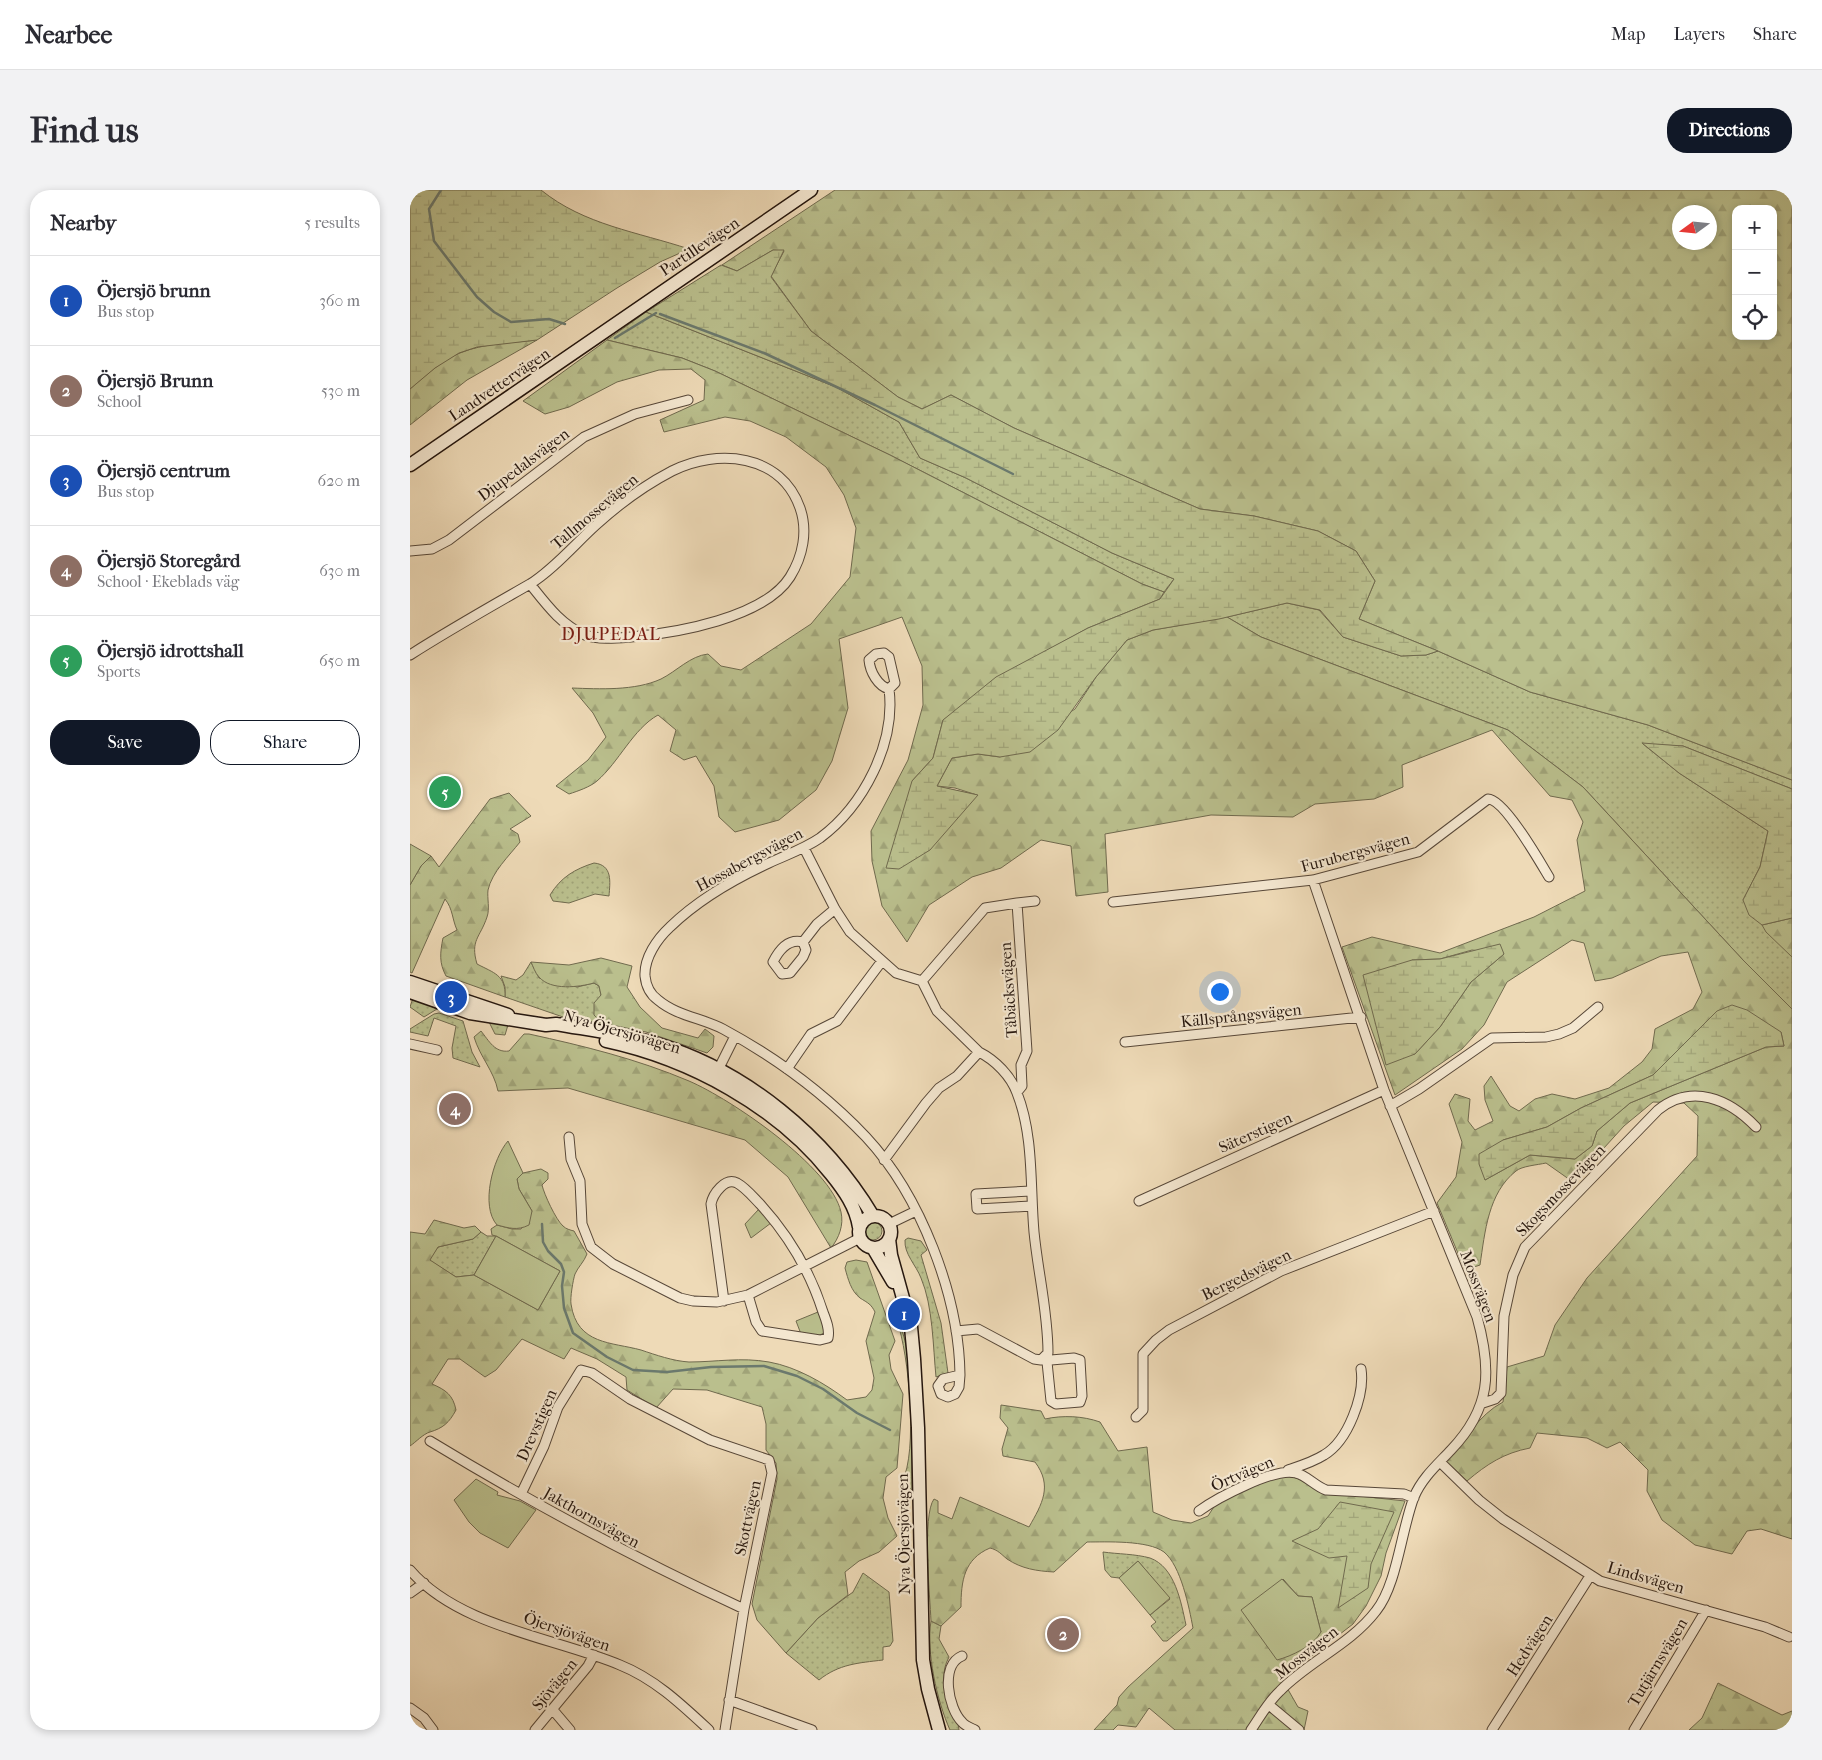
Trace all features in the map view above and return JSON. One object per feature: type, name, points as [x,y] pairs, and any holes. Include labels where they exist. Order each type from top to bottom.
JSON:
[{"type":"street","name":"Partillevägen","points":[[607,330],[811,190]]},
{"type":"street","name":"Landvettervägen","points":[[410,465],[607,330]]},
{"type":"street","name":"Djupedalsvägen","points":[[410,551],[432,548],[449,540],[584,437],[635,414],[688,400]]},
{"type":"street","name":"Tallmossevägen","points":[[410,655],[530,584],[598,523],[640,490],[676,470],[697,462],[735,458],[769,468],[787,483],[802,514],[804,528],[802,548],[789,578],[779,588],[738,613],[689,629],[617,638],[588,636],[570,627],[554,614],[530,584]]},
{"type":"street","name":"Hossabergsvägen","points":[[889,689],[890,714],[887,733],[878,762],[848,811],[831,829],[804,848],[726,884],[689,908],[656,942],[650,956],[645,977],[648,987],[659,1001],[735,1036],[787,1069],[844,1115],[884,1160],[916,1211],[940,1271],[956,1330],[960,1376]]},
{"type":"street","name":"Furubergsvägen","points":[[1113,902],[1313,880],[1418,852],[1488,799],[1497,802],[1526,840],[1549,877]]},
{"type":"street","points":[[804,848],[835,909],[850,932],[896,973],[922,981],[937,1011],[979,1052],[1006,1074],[1017,1092]]},
{"type":"street","name":"Mossvägen","points":[[1250,1730],[1280,1691],[1357,1632],[1377,1610],[1392,1579],[1414,1498],[1421,1483],[1463,1437],[1483,1403],[1486,1377],[1482,1335],[1477,1318],[1384,1090],[1361,1017],[1313,880]]},
{"type":"street","points":[[922,981],[985,908],[1035,901]]},
{"type":"street","name":"Tåbäcksvägen","points":[[956,1330],[978,1329],[1034,1359],[1045,1357],[1050,1360],[1074,1358],[1080,1360],[1082,1396],[1080,1402],[1056,1404],[1051,1401],[1045,1357],[1046,1317],[1035,1244],[1026,1125],[1017,1092],[1022,1086],[1021,1065],[1027,1051],[1017,903]]},
{"type":"street","points":[[802,942],[817,924],[835,909]]},
{"type":"street","points":[[787,1069],[811,1034],[837,1021],[882,961]]},
{"type":"street","name":"Nya Öjersjövägen","points":[[410,982],[489,1007],[517,1019]]},
{"type":"street","name":"Nya Öjersjövägen","points":[[410,992],[470,1013],[546,1025],[555,1029],[618,1044],[746,1084],[802,1129],[850,1182],[873,1216],[882,1218],[889,1224],[891,1230],[889,1239],[891,1255],[911,1327],[910,1336]]},
{"type":"street","points":[[1390,1106],[1419,1089],[1492,1038],[1539,1037],[1559,1034],[1573,1028],[1598,1007]]},
{"type":"street","name":"Källsprångsvägen","points":[[1125,1042],[1361,1017]]},
{"type":"street","points":[[716,1075],[735,1036]]},
{"type":"street","points":[[410,1044],[437,1050]]},
{"type":"street","points":[[884,1160],[902,1133],[934,1093],[957,1076],[979,1052]]},
{"type":"street","name":"Nya Öjersjövägen","points":[[716,1075],[813,1154],[841,1187],[851,1203],[860,1233],[867,1246],[873,1248],[892,1278],[910,1336],[917,1402],[923,1660],[928,1689],[939,1730]]},
{"type":"street","name":"Säterstigen","points":[[1139,1201],[1384,1090]]},
{"type":"street","name":"Skogsmossevägen","points":[[1483,1403],[1495,1399],[1501,1393],[1504,1316],[1513,1275],[1525,1247],[1658,1110],[1667,1103],[1684,1096],[1712,1097],[1732,1106],[1756,1127]]},
{"type":"street","points":[[569,1136],[571,1158],[580,1181],[582,1224],[591,1247],[612,1264],[675,1296],[693,1301],[724,1301],[748,1294],[806,1267],[860,1233],[864,1220],[873,1216]]},
{"type":"street","points":[[724,1301],[711,1204],[716,1192],[729,1182],[737,1183],[763,1208],[790,1241],[806,1267],[829,1329],[828,1339],[820,1340],[762,1331],[756,1322],[748,1294]]},
{"type":"street","points":[[1031,1191],[976,1194],[978,1209],[1032,1206]]},
{"type":"street","points":[[889,1224],[916,1211]]},
{"type":"street","name":"Bergedsvägen","points":[[1136,1417],[1143,1410],[1143,1354],[1162,1335],[1281,1272],[1434,1211]]},
{"type":"street","points":[[873,1248],[884,1245],[889,1239]]},
{"type":"street","points":[[1285,1471],[1324,1455],[1340,1439],[1361,1399],[1363,1387],[1361,1369]]},
{"type":"street","name":"Drevstigen","points":[[521,1494],[544,1446],[560,1405],[581,1370]]},
{"type":"street","name":"Skottvägen","points":[[581,1370],[592,1373],[630,1399],[710,1440],[768,1460],[772,1473],[744,1609],[725,1730]]},
{"type":"street","name":"Jakthornsvägen","points":[[430,1441],[650,1565],[744,1609]]},
{"type":"street","name":"Lindsvägen","points":[[1440,1462],[1479,1500],[1497,1514],[1590,1576],[1608,1583],[1765,1627],[1789,1638]]},
{"type":"street","name":"Örtvägen","points":[[1199,1511],[1228,1494],[1285,1471],[1300,1474],[1315,1486],[1326,1490],[1404,1494],[1414,1498]]},
{"type":"street","name":"Öjersjövägen","points":[[410,1570],[424,1583],[452,1603],[477,1615],[621,1665],[655,1684],[709,1730]]},
{"type":"street","name":"Hedvägen","points":[[1492,1730],[1590,1576]]},
{"type":"street","points":[[410,1593],[424,1583]]},
{"type":"street","name":"Tutjärnsvägen","points":[[1634,1730],[1706,1610]]},
{"type":"street","name":"Sjövägen","points":[[535,1730],[553,1710],[594,1655]]},
{"type":"street","points":[[962,1656],[953,1662],[949,1671],[950,1693],[958,1718],[963,1724],[975,1730]]},
{"type":"street","points":[[729,1700],[812,1730]]},
{"type":"street","points":[[1268,1705],[1299,1730]]},
{"type":"street","points":[[410,1708],[424,1718],[433,1730]]},
{"type":"street","points":[[553,1710],[570,1730]]},
{"type":"green space","points":[[410,190],[541,190],[575,212],[593,220],[689,249],[660,262],[537,340],[477,347],[459,353],[435,368],[410,389]]},
{"type":"green space","points":[[835,190],[1792,190],[1792,780],[1648,725],[1530,692],[1438,651],[1359,619],[1375,581],[1356,551],[1318,531],[1254,516],[1200,509],[1014,428],[951,395],[922,409],[898,397],[811,331],[771,276],[784,251],[773,250],[737,271],[722,265]]},
{"type":"green space","points":[[773,250],[784,250],[771,277],[811,331],[898,397],[922,409],[951,395],[1014,428],[1200,509],[1254,516],[1318,531],[1356,551],[1375,581],[1359,619],[1438,651],[1426,655],[1401,656],[1343,637],[1320,610],[1287,603],[1219,619],[1153,630],[1127,640],[1096,677],[1058,730],[1030,752],[1000,757],[978,754],[952,758],[937,786],[978,795],[930,850],[899,869],[886,868],[912,781],[933,758],[943,720],[996,677],[1088,628],[1160,599],[1174,579],[1112,553],[966,478],[920,458],[899,422],[836,387],[646,312],[721,265],[737,271]]},
{"type":"green space","points":[[646,312],[836,387],[899,422],[920,458],[966,478],[1112,553],[1174,579],[1164,592],[1142,584],[890,455],[715,371],[682,358],[607,340]]},
{"type":"green space","points":[[537,340],[467,380],[410,425],[410,389],[440,364],[453,356],[479,347]]},
{"type":"green space","points":[[607,340],[682,358],[715,371],[890,455],[1142,584],[1164,592],[1160,599],[1088,628],[1046,651],[943,720],[933,758],[912,781],[977,795],[955,788],[937,786],[952,758],[978,754],[1000,757],[1075,709],[1096,677],[1127,640],[1153,630],[1227,617],[1261,637],[1508,730],[1583,787],[1743,960],[1792,1009],[1792,1539],[1761,1529],[1747,1531],[1732,1554],[1695,1545],[1662,1520],[1647,1491],[1648,1470],[1620,1442],[1607,1448],[1587,1438],[1537,1433],[1530,1448],[1496,1460],[1467,1481],[1446,1461],[1479,1421],[1494,1407],[1503,1402],[1507,1367],[1544,1356],[1555,1325],[1587,1278],[1697,1156],[1698,1116],[1684,1103],[1653,1102],[1624,1126],[1573,1182],[1546,1163],[1519,1169],[1499,1190],[1489,1214],[1480,1265],[1465,1270],[1437,1203],[1456,1177],[1462,1142],[1449,1104],[1455,1094],[1470,1099],[1468,1121],[1475,1130],[1493,1121],[1485,1100],[1484,1086],[1491,1076],[1510,1106],[1519,1111],[1535,1099],[1552,1094],[1575,1099],[1609,1088],[1642,1062],[1652,1049],[1655,1029],[1693,1009],[1702,992],[1688,952],[1661,956],[1612,978],[1595,981],[1584,943],[1572,940],[1507,982],[1484,1025],[1462,1049],[1395,1095],[1342,947],[1372,937],[1440,953],[1534,917],[1585,891],[1577,840],[1583,822],[1572,800],[1550,796],[1492,730],[1402,765],[1403,787],[1374,799],[1315,804],[1293,817],[1211,815],[1105,834],[1108,892],[1076,896],[1071,846],[1041,840],[1001,868],[972,877],[929,905],[907,942],[882,906],[872,861],[871,831],[908,760],[923,705],[922,666],[902,617],[839,639],[848,708],[832,761],[816,790],[779,820],[735,832],[719,817],[714,786],[696,756],[684,760],[670,751],[676,730],[658,715],[641,729],[612,765],[594,783],[569,794],[556,786],[588,760],[606,737],[593,713],[572,688],[594,689],[640,686],[661,679],[689,661],[708,654],[721,666],[741,670],[811,624],[850,577],[856,528],[844,495],[826,467],[786,437],[750,421],[725,417],[664,432],[660,420],[704,400],[705,380],[691,369],[659,370],[617,382],[569,407],[545,414],[523,401]],"holes":[[[1472,950],[1504,954],[1471,982],[1440,1027],[1415,1054],[1382,1050],[1378,1031],[1412,960],[1440,959]],[[1781,1032],[1784,1046],[1766,1047],[1630,1103],[1597,1131],[1592,1146],[1575,1159],[1530,1155],[1485,1180],[1503,1140],[1547,1127],[1581,1108],[1653,1075],[1674,1055]]]},
{"type":"green space","points":[[1287,603],[1319,610],[1343,637],[1401,656],[1426,655],[1438,651],[1530,692],[1648,725],[1792,780],[1792,789],[1683,746],[1643,744],[1679,773],[1768,831],[1760,867],[1743,900],[1762,925],[1792,918],[1792,1009],[1743,960],[1583,787],[1508,730],[1261,637],[1227,617]]},
{"type":"green space","points":[[1642,743],[1683,746],[1792,789],[1792,918],[1762,925],[1749,915],[1743,900],[1760,867],[1768,831],[1679,773]]},
{"type":"green space","points":[[509,793],[531,816],[510,829],[518,834],[520,842],[501,864],[490,883],[488,890],[488,914],[475,944],[477,964],[501,979],[505,990],[505,997],[446,976],[441,958],[443,938],[457,930],[450,907],[445,899],[412,973],[410,972],[410,885],[421,866],[431,856],[439,867],[490,799]]},
{"type":"green space","points":[[410,844],[431,856],[421,866],[410,885]]},
{"type":"green space","points":[[594,863],[605,867],[609,875],[609,896],[595,894],[569,903],[553,901],[550,895],[559,883],[575,871]]},
{"type":"green space","points":[[1792,918],[1792,957],[1766,932],[1762,925]]},
{"type":"green space","points":[[1500,944],[1504,954],[1471,982],[1440,1027],[1415,1054],[1386,1065],[1363,975],[1412,960],[1440,959]]},
{"type":"green space","points":[[601,958],[632,966],[627,987],[640,1007],[662,1028],[698,1038],[705,1029],[714,1036],[713,1047],[707,1053],[646,1032],[602,1023],[594,1015],[594,1003],[601,995],[599,986],[594,983],[573,987],[551,984],[539,977],[531,962],[569,965]]},
{"type":"green space","points":[[531,962],[539,978],[577,987],[594,983],[599,986],[601,995],[594,1014],[602,1023],[563,1017],[505,997],[505,987],[501,976],[516,980],[523,975]]},
{"type":"green space","points":[[413,998],[437,1009],[424,1017],[410,1007]]},
{"type":"green space","points":[[1732,1005],[1747,1010],[1781,1032],[1784,1046],[1766,1047],[1630,1103],[1597,1131],[1592,1146],[1575,1159],[1530,1155],[1485,1180],[1479,1164],[1479,1154],[1503,1140],[1547,1127],[1581,1108],[1653,1075],[1717,1011]]},
{"type":"green space","points":[[439,1013],[463,1021],[472,1052],[480,1067],[453,1058],[452,1048],[456,1026],[434,1018],[428,1036],[410,1032],[410,1029],[434,1014]]},
{"type":"green space","points":[[489,1022],[508,1025],[505,1035],[495,1034]]},
{"type":"green space","points":[[481,1031],[493,1046],[500,1050],[509,1051],[524,1034],[529,1034],[570,1043],[650,1066],[707,1090],[753,1118],[777,1136],[819,1175],[833,1194],[841,1212],[841,1226],[836,1240],[831,1248],[788,1177],[745,1140],[568,1088],[498,1091],[474,1037]]},
{"type":"green space","points":[[508,1141],[523,1173],[517,1179],[519,1189],[532,1211],[529,1225],[525,1227],[509,1228],[497,1225],[492,1217],[489,1206],[490,1182],[493,1170]]},
{"type":"green space","points":[[541,1169],[548,1173],[548,1179],[542,1185],[554,1213],[563,1226],[574,1231],[587,1254],[576,1271],[573,1280],[571,1304],[575,1317],[580,1327],[588,1334],[608,1343],[641,1350],[665,1358],[689,1362],[739,1360],[779,1364],[810,1376],[847,1400],[866,1397],[872,1390],[874,1378],[866,1341],[875,1312],[871,1305],[854,1292],[845,1268],[847,1262],[856,1260],[867,1262],[895,1341],[889,1355],[891,1369],[903,1394],[897,1468],[886,1477],[883,1498],[888,1518],[897,1536],[879,1552],[859,1561],[845,1572],[848,1595],[818,1618],[786,1653],[757,1620],[752,1604],[777,1479],[776,1463],[766,1450],[766,1424],[762,1407],[707,1390],[673,1389],[656,1408],[627,1390],[626,1377],[597,1359],[571,1348],[564,1359],[522,1339],[496,1370],[485,1377],[460,1359],[448,1359],[432,1384],[448,1394],[453,1400],[456,1410],[451,1418],[439,1429],[425,1434],[410,1446],[410,1232],[425,1234],[434,1220],[464,1228],[475,1226],[481,1232],[473,1239],[438,1247],[430,1260],[456,1277],[474,1275],[538,1310],[560,1271],[492,1235],[491,1229],[497,1225],[521,1229],[532,1211],[519,1189],[517,1179],[523,1173]]},
{"type":"green space","points":[[759,1209],[771,1223],[751,1238],[745,1224]]},
{"type":"green space","points":[[873,1222],[879,1225],[882,1231],[879,1237],[873,1240],[867,1237],[864,1231],[867,1225]]},
{"type":"green space","points":[[481,1232],[487,1236],[496,1236],[474,1275],[456,1277],[429,1260],[438,1247],[473,1239]]},
{"type":"green space","points":[[496,1236],[560,1271],[538,1310],[474,1275]]},
{"type":"green space","points":[[908,1238],[921,1241],[927,1250],[921,1255],[941,1323],[948,1373],[936,1377],[928,1301],[919,1273],[906,1250],[905,1240]]},
{"type":"green space","points":[[818,1312],[825,1328],[824,1333],[816,1337],[801,1334],[796,1321]]},
{"type":"green space","points":[[897,1321],[899,1321],[905,1341],[911,1383],[912,1490],[902,1482],[907,1468],[911,1427],[905,1356]]},
{"type":"green space","points":[[1001,1405],[1041,1411],[1045,1419],[1087,1418],[1100,1422],[1118,1451],[1147,1447],[1153,1512],[1172,1520],[1191,1523],[1208,1516],[1217,1502],[1263,1481],[1285,1476],[1297,1478],[1322,1492],[1405,1501],[1386,1553],[1381,1576],[1366,1606],[1353,1624],[1282,1679],[1298,1707],[1308,1711],[1304,1730],[1175,1730],[1149,1708],[1136,1727],[1118,1725],[1113,1730],[1094,1730],[1117,1705],[1119,1697],[1128,1687],[1193,1628],[1183,1587],[1175,1567],[1164,1552],[1148,1545],[1127,1542],[1087,1542],[1054,1572],[1018,1565],[990,1548],[974,1558],[969,1565],[963,1580],[961,1607],[941,1626],[931,1621],[928,1576],[928,1521],[934,1499],[938,1501],[938,1513],[952,1519],[960,1497],[1029,1527],[1044,1495],[1043,1479],[1035,1462],[1003,1456],[1002,1449],[1008,1428],[1000,1418]],"holes":[[[1283,1579],[1298,1596],[1312,1597],[1321,1632]]]},
{"type":"green space","points":[[476,1479],[498,1492],[497,1495],[520,1501],[536,1510],[508,1548],[480,1533],[469,1522],[454,1500]]},
{"type":"green space","points":[[1340,1502],[1394,1512],[1371,1564],[1368,1588],[1338,1608],[1347,1556],[1329,1558],[1292,1541],[1318,1529]]},
{"type":"green space","points":[[1103,1552],[1145,1557],[1159,1563],[1176,1586],[1186,1625],[1167,1641],[1163,1641],[1151,1626],[1156,1622],[1150,1615],[1170,1599],[1138,1561],[1119,1578],[1111,1577],[1105,1570]]},
{"type":"green space","points":[[1138,1561],[1170,1598],[1150,1615],[1119,1578]]},
{"type":"green space","points":[[863,1573],[889,1592],[893,1641],[890,1646],[883,1647],[883,1660],[841,1667],[819,1680],[786,1653],[818,1618],[853,1592]]},
{"type":"green space","points":[[1282,1579],[1298,1596],[1312,1597],[1321,1632],[1313,1642],[1302,1650],[1277,1660],[1241,1610]]},
{"type":"green space","points":[[931,1621],[941,1626],[939,1639],[949,1657],[945,1667],[945,1686],[959,1730],[950,1730],[937,1691],[931,1661]]},
{"type":"green space","points":[[1718,1683],[1782,1715],[1792,1711],[1792,1730],[1689,1730],[1702,1718]]},
{"type":"waterway","points":[[441,190],[429,209],[434,241],[477,297],[494,312],[511,322],[549,319],[565,324]]},
{"type":"waterway","points":[[615,338],[656,313]]},
{"type":"waterway","points":[[660,314],[764,353],[875,405],[1013,474]]},
{"type":"waterway","points":[[542,1224],[543,1242],[548,1251],[561,1264],[564,1272],[562,1286],[564,1308],[573,1333],[607,1357],[633,1370],[667,1372],[711,1367],[764,1366],[797,1376],[823,1389],[857,1413],[890,1430]]},
{"type":"place","name":"Öjersjö idrottshall","points":[[445,792]]},
{"type":"place","name":"Öjersjö centrum","points":[[451,997]]},
{"type":"place","name":"Öjersjö Storegård","points":[[455,1109]]},
{"type":"place","name":"Öjersjö brunn","points":[[904,1314]]},
{"type":"place","name":"Öjersjö Brunn","points":[[1063,1634]]},
{"type":"district","name":"DJUPEDAL","points":[[611,634]]}]
